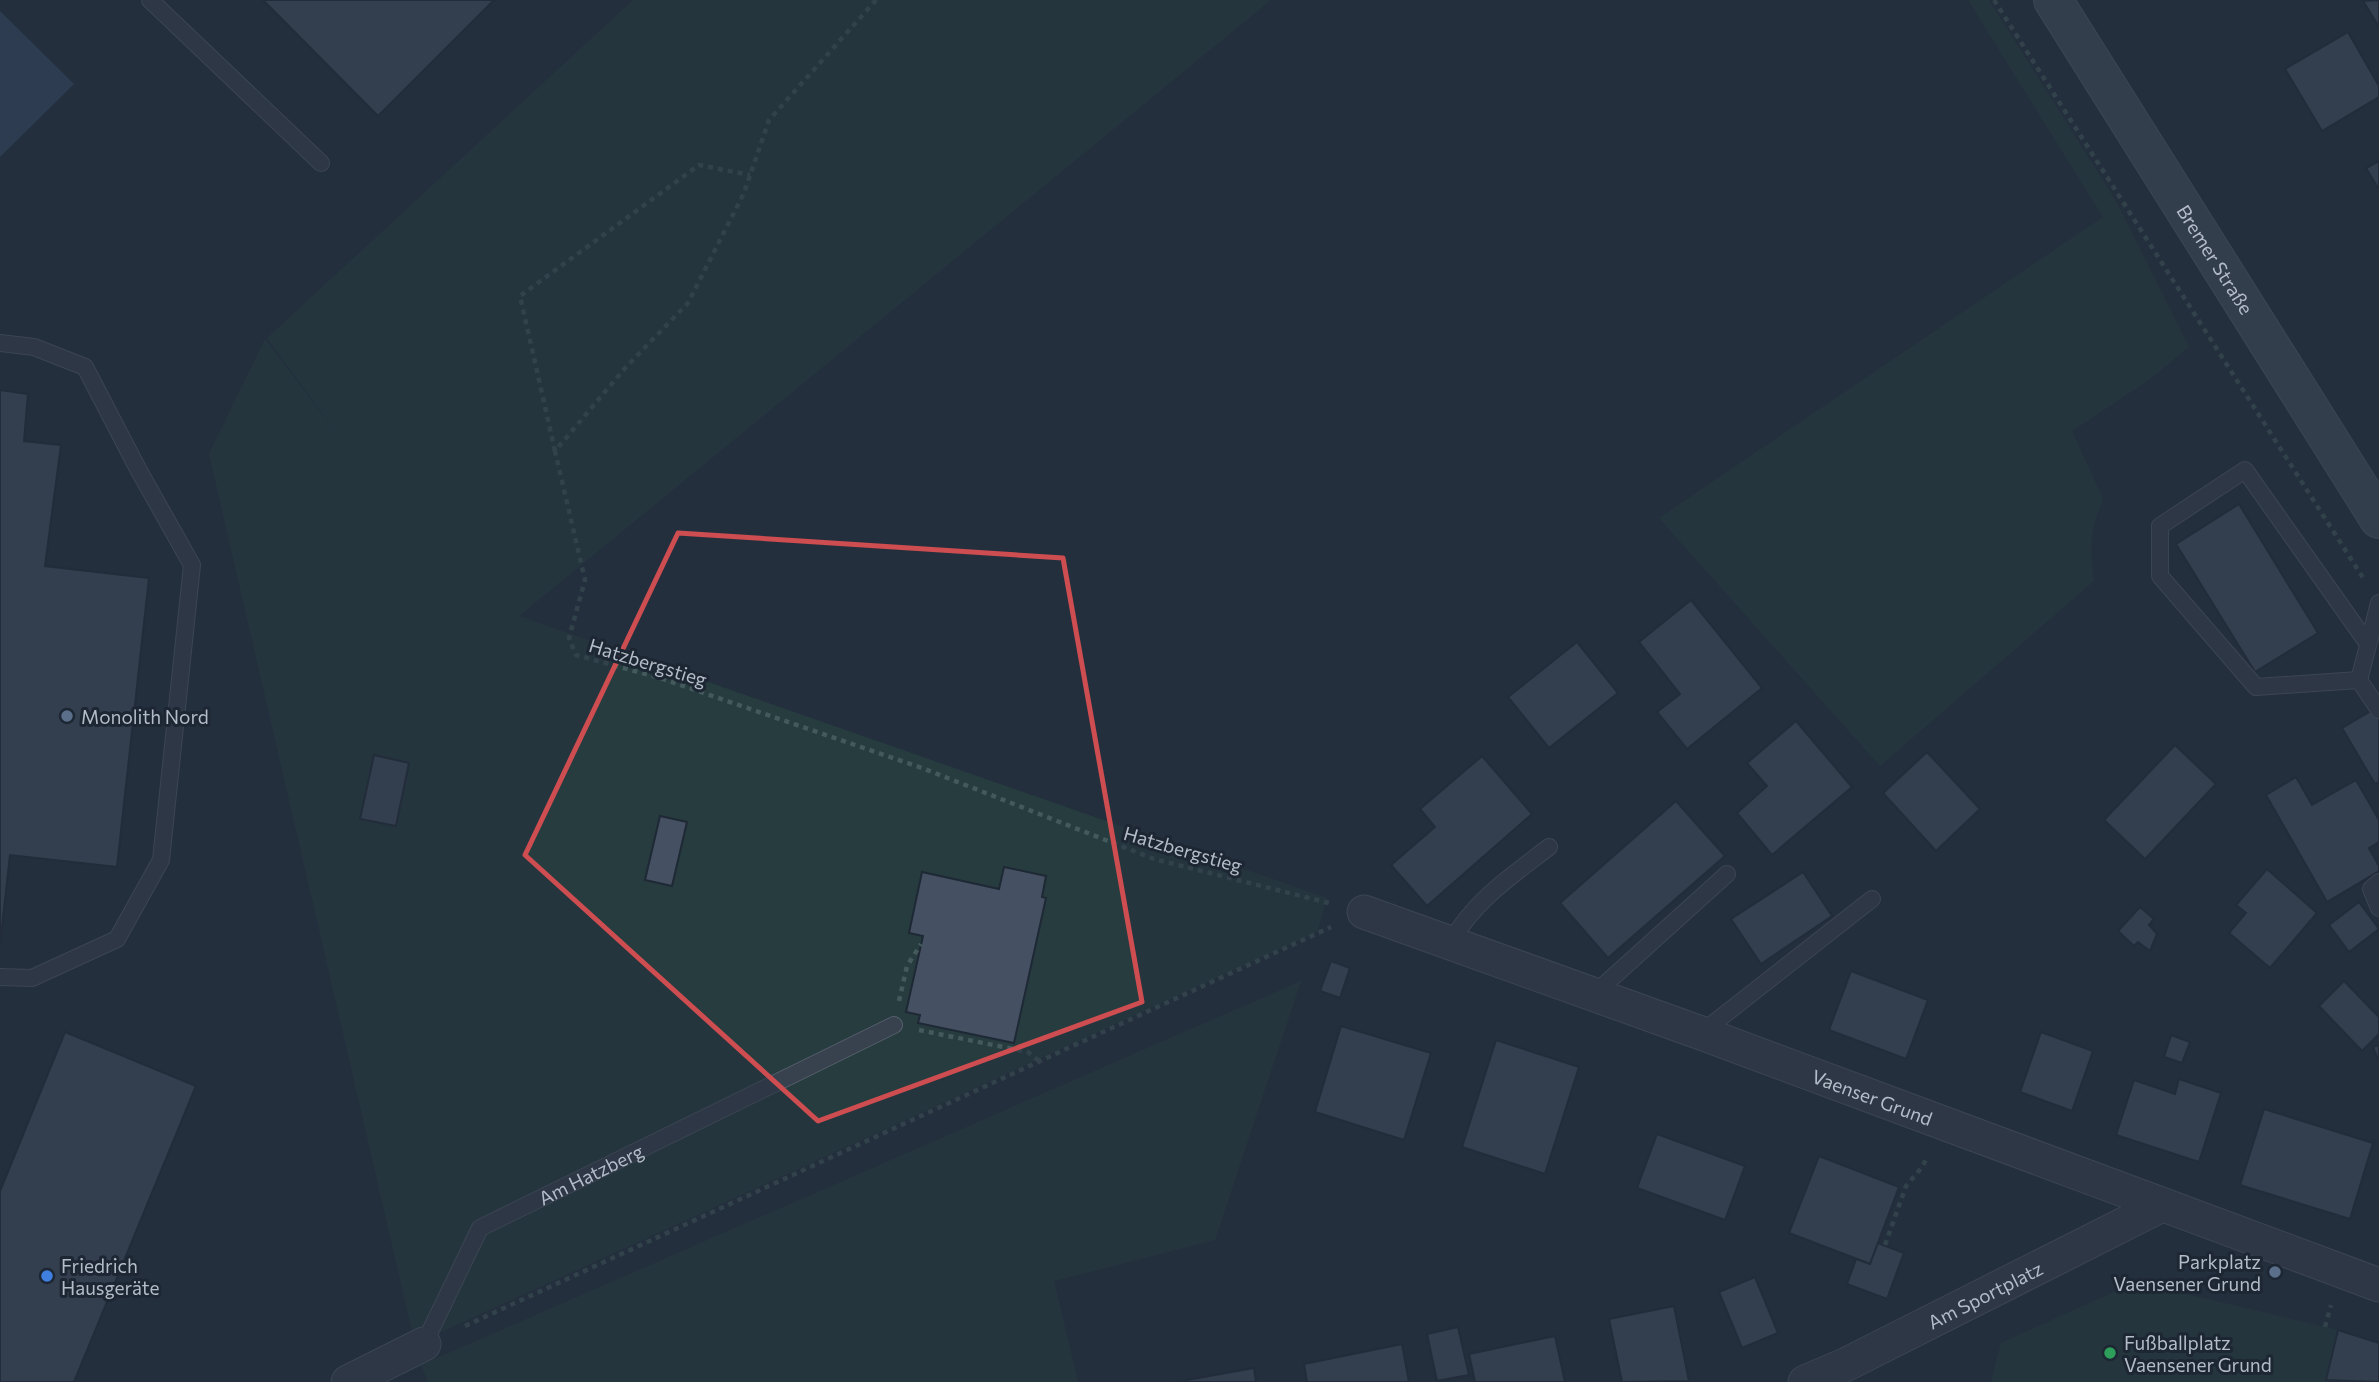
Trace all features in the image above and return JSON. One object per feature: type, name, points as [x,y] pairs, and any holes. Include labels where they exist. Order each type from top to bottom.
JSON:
[{"type":"main road","name":"Bremer Straße","points":[[2053,0],[2379,519]]},
{"type":"street","name":"Vaenser Grund","points":[[1364,912],[1701,1033],[2379,1285]]},
{"type":"street","name":"Am Sportplatz","points":[[1805,1382],[1845,1373],[2162,1205]]},
{"type":"street","points":[[348,1382],[424,1345]]},
{"type":"lane","points":[[149,0],[321,163]]},
{"type":"lane","points":[[0,342],[34,347],[85,367],[192,565],[161,860],[117,939],[32,978],[0,977]]},
{"type":"lane","points":[[2359,680],[2256,687],[2160,576],[2160,526],[2245,470],[2368,644]]},
{"type":"lane","points":[[2379,603],[2359,680],[2379,710]]},
{"type":"lane","points":[[1450,943],[1463,920],[1494,890],[1549,847]]},
{"type":"lane","points":[[1593,995],[1727,874]]},
{"type":"lane","points":[[2379,882],[2371,889],[2379,908]]},
{"type":"lane","points":[[1701,1033],[1872,900]]},
{"type":"lane","name":"Am Hatzberg","points":[[424,1345],[480,1228],[894,1025]]},
{"type":"path","points":[[555,452],[626,367],[688,303],[744,193],[769,120],[876,0]]},
{"type":"path","points":[[1994,0],[2379,603]]},
{"type":"path","name":"Hatzbergstieg","points":[[750,175],[699,165],[520,296],[585,580],[569,638],[576,655],[660,678],[922,768],[1154,859],[1364,912]]},
{"type":"path","points":[[424,1345],[1364,912]]},
{"type":"path","points":[[921,944],[907,966],[894,1025],[1028,1052],[1039,1061]]},
{"type":"path","points":[[1885,1245],[1906,1186],[1923,1166],[1940,1122]]},
{"type":"path","points":[[1887,1220],[1894,1222]]},
{"type":"highlighted area","points":[[678,533],[1063,558],[1142,1002],[818,1121],[525,855]]},
{"type":"green space","points":[[633,0],[1271,0],[519,616],[1327,898],[1317,932],[415,1344],[209,454],[265,339],[341,439],[267,338]]},
{"type":"green space","points":[[1968,0],[1989,0],[2116,201],[2189,347],[2150,379],[2072,431],[2103,499],[2092,539],[2094,581],[1880,766],[1659,518],[2103,217]]},
{"type":"green space","points":[[1301,981],[1215,1240],[1054,1281],[1078,1382],[428,1382],[421,1365]]},
{"type":"green space","points":[[2136,1282],[2338,1330],[2326,1380],[2334,1382],[1991,1382],[2001,1343]]},
{"type":"water","points":[[0,11],[74,84],[0,157]]},
{"type":"building","points":[[263,0],[494,0],[378,116]]},
{"type":"building","points":[[2379,0],[2379,27],[2363,1]]},
{"type":"building","points":[[2348,32],[2379,86],[2379,97],[2322,131],[2285,69]]},
{"type":"building","points":[[2379,161],[2379,187],[2378,188],[2366,168]]},
{"type":"building","name":"Monolith Nord","points":[[0,390],[28,394],[24,441],[61,445],[45,566],[149,578],[117,867],[10,855],[0,945]]},
{"type":"building","points":[[2239,504],[2318,633],[2255,672],[2176,544]]},
{"type":"building","points":[[1691,600],[1762,688],[1687,749],[1657,712],[1680,694],[1639,642]]},
{"type":"building","points":[[1577,642],[1618,693],[1549,748],[1508,697]]},
{"type":"building","points":[[2379,706],[2379,782],[2375,784],[2342,728]]},
{"type":"building","points":[[1796,721],[1852,787],[1772,855],[1737,813],[1767,786],[1747,763]]},
{"type":"building","points":[[2175,745],[2216,784],[2145,859],[2104,820]]},
{"type":"building","points":[[1927,752],[1980,809],[1936,851],[1883,793]]},
{"type":"building","points":[[374,755],[409,763],[396,826],[360,819]]},
{"type":"building","points":[[1482,756],[1532,814],[1427,906],[1391,865],[1435,827],[1420,809]]},
{"type":"building","points":[[2296,777],[2312,805],[2356,780],[2379,820],[2379,842],[2369,848],[2379,871],[2327,902],[2266,795]]},
{"type":"building","points":[[1676,801],[1725,856],[1608,958],[1560,903]]},
{"type":"building","points":[[660,816],[687,822],[672,886],[645,880]]},
{"type":"building","points":[[1004,867],[1046,876],[1042,897],[1046,898],[1014,1043],[918,1023],[920,1015],[906,1012],[923,936],[909,933],[922,872],[999,889]]},
{"type":"building","points":[[2267,869],[2317,913],[2270,968],[2229,933],[2246,913],[2236,905]]},
{"type":"building","points":[[1803,872],[1832,916],[1761,964],[1731,919]]},
{"type":"building","points":[[2359,902],[2379,929],[2349,952],[2329,925]]},
{"type":"building","points":[[2140,907],[2154,919],[2149,925],[2157,934],[2150,951],[2138,942],[2134,946],[2118,931]]},
{"type":"building","points":[[1331,961],[1350,968],[1340,998],[1320,991]]},
{"type":"building","points":[[1851,971],[1928,1000],[1906,1059],[1829,1030]]},
{"type":"building","points":[[2344,981],[2379,1017],[2379,1034],[2362,1051],[2319,1006]]},
{"type":"building","points":[[1341,1026],[1431,1053],[1404,1140],[1315,1112]]},
{"type":"building","points":[[65,1032],[196,1086],[74,1382],[0,1382],[0,1191]]},
{"type":"building","points":[[2041,1032],[2093,1051],[2072,1111],[2020,1092]]},
{"type":"building","points":[[2171,1035],[2190,1042],[2182,1063],[2164,1057]]},
{"type":"building","points":[[1496,1040],[1579,1067],[1545,1174],[1462,1147]]},
{"type":"building","points":[[2379,1045],[2379,1062],[2373,1047]]},
{"type":"building","points":[[2179,1079],[2221,1093],[2199,1162],[2116,1135],[2134,1080],[2175,1094]]},
{"type":"building","points":[[2264,1109],[2373,1143],[2350,1219],[2240,1185]]},
{"type":"building","points":[[1657,1134],[1745,1166],[1725,1220],[1637,1188]]},
{"type":"building","points":[[1819,1156],[1899,1187],[1870,1264],[1789,1233]]},
{"type":"building","points":[[1878,1243],[1904,1253],[1887,1299],[1847,1284],[1856,1259],[1870,1264]]},
{"type":"building","points":[[1755,1277],[1778,1333],[1742,1348],[1719,1292]]},
{"type":"building","points":[[1674,1306],[1689,1381],[1622,1382],[1609,1319]]},
{"type":"building","points":[[1458,1327],[1469,1375],[1437,1381],[1427,1334]]},
{"type":"building","points":[[2338,1330],[2379,1343],[2379,1382],[2326,1380]]},
{"type":"building","points":[[1555,1336],[1565,1382],[1475,1382],[1469,1354]]},
{"type":"building","points":[[1402,1344],[1409,1382],[1307,1382],[1304,1364]]},
{"type":"building","points":[[1254,1368],[1256,1382],[1176,1382]]},
{"type":"place","name":"Monolith Nord","points":[[67,716]]},
{"type":"place","name":"Parkplatz Vaensener Grund","points":[[2275,1272]]},
{"type":"place","name":"Friedrich Hausgeräte","points":[[47,1276]]},
{"type":"place","name":"Fußballplatz Vaensener Grund","points":[[2110,1353]]}]
